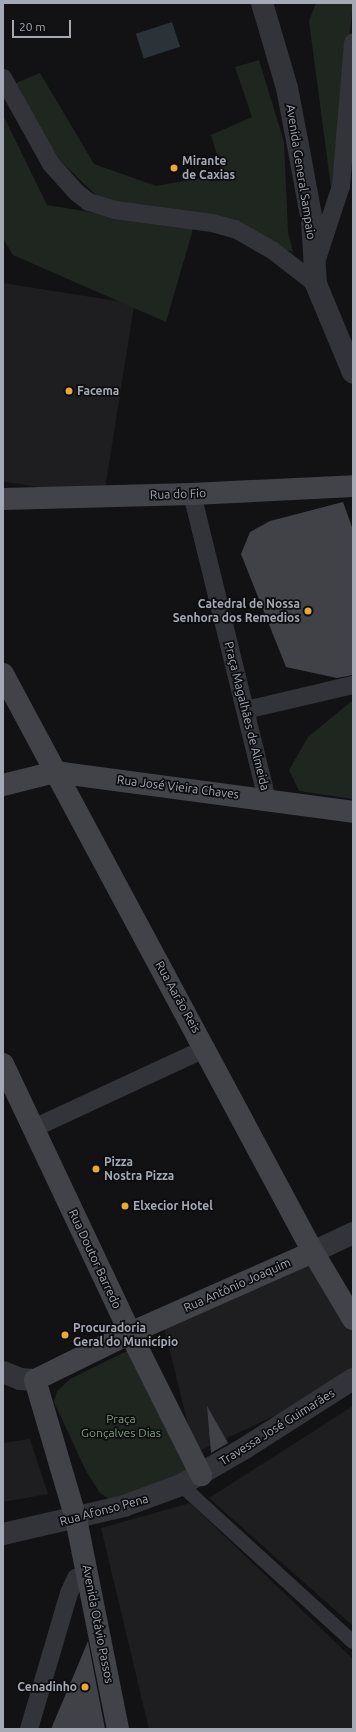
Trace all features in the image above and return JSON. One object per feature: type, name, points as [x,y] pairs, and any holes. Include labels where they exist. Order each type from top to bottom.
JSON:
[{"type":"main road","name":"Rua do Fio","points":[[3,499],[192,494],[353,486]]},
{"type":"main road","name":"Rua Aarão Reis","points":[[3,674],[206,1048],[313,1252],[353,1319]]},
{"type":"main road","name":"Rua José Vieira Chaves","points":[[3,784],[55,772],[267,798],[353,812]]},
{"type":"main road","name":"Rua Doutor Barredo","points":[[4,1066],[130,1333],[200,1474]]},
{"type":"main road","name":"Rua Antônio Joaquim","points":[[35,1380],[130,1333],[313,1252]]},
{"type":"main road","name":"Avenida Otávio Passos","points":[[35,1380],[76,1519],[118,1729]]},
{"type":"street","name":"Avenida General Sampaio","points":[[256,3],[271,38]]},
{"type":"street","name":"Avenida General Sampaio","points":[[262,3],[271,38],[287,88],[312,222],[314,276],[353,373]]},
{"type":"street","points":[[3,78],[51,164],[76,192],[89,202],[115,210],[212,223],[235,229],[314,276],[341,186],[353,42]]},
{"type":"street","name":"Praça Magalhães de Almeida","points":[[192,494],[267,798]]},
{"type":"street","points":[[246,710],[353,685]]},
{"type":"street","points":[[34,1128],[206,1048]]},
{"type":"street","name":"Rua Antônio Joaquim","points":[[313,1252],[353,1233]]},
{"type":"street","points":[[3,1372],[20,1379],[35,1380]]},
{"type":"street","name":"Travessa José Guimarães","points":[[200,1474],[353,1379]]},
{"type":"street","name":"Rua Afonso Pena","points":[[3,1534],[76,1519],[146,1499],[181,1485],[200,1474]]},
{"type":"street","points":[[181,1485],[353,1642]]},
{"type":"street","points":[[29,1729],[69,1593],[76,1578],[88,1573]]},
{"type":"shaded area","points":[[172,22],[180,47],[144,58],[136,34]]},
{"type":"shaded area","name":"Facema","points":[[3,283],[134,304],[104,497],[3,481]]},
{"type":"shaded area","points":[[319,1245],[353,1306],[353,1379],[195,1453],[163,1323]]},
{"type":"shaded area","points":[[353,1406],[353,1626],[209,1498]]},
{"type":"shaded area","points":[[30,1439],[48,1494],[3,1502],[3,1443]]},
{"type":"shaded area","points":[[190,1503],[353,1659],[353,1729],[149,1729],[101,1528]]},
{"type":"green space","points":[[316,3],[353,3],[332,195],[309,21]]},
{"type":"green space","points":[[259,60],[284,142],[288,232],[293,252],[190,218],[100,199],[55,156],[16,83],[40,73],[94,164],[156,186],[223,174],[211,135],[252,117],[235,67]]},
{"type":"green space","points":[[3,115],[47,205],[193,229],[166,322],[13,255],[3,238]]},
{"type":"green space","points":[[353,700],[353,799],[299,791],[289,770],[308,737]]},
{"type":"green space","name":"Praça Gonçalves Dias","points":[[133,1348],[189,1453],[186,1470],[179,1479],[109,1499],[100,1493],[86,1471],[54,1402],[57,1391],[70,1379]]},
{"type":"building","name":"Catedral de Nossa Senhora dos Remedios","points":[[343,502],[353,530],[353,675],[337,678],[286,667],[241,554],[250,532],[270,521]]},
{"type":"building","points":[[207,1406],[228,1443],[211,1453]]},
{"type":"building","name":"Cenadinho","points":[[88,1641],[105,1729],[51,1729],[78,1665]]},
{"type":"place","name":"Mirante de Caxias","points":[[174,168]]},
{"type":"place","name":"Facema","points":[[69,391]]},
{"type":"place","name":"Catedral de Nossa Senhora dos Remedios","points":[[308,611]]},
{"type":"place","name":"Pizza Nostra Pizza","points":[[96,1169]]},
{"type":"place","name":"Elxecior Hotel","points":[[125,1206]]},
{"type":"place","name":"Procuradoria Geral do Município","points":[[65,1335]]},
{"type":"place","name":"Cenadinho","points":[[85,1687]]}]
